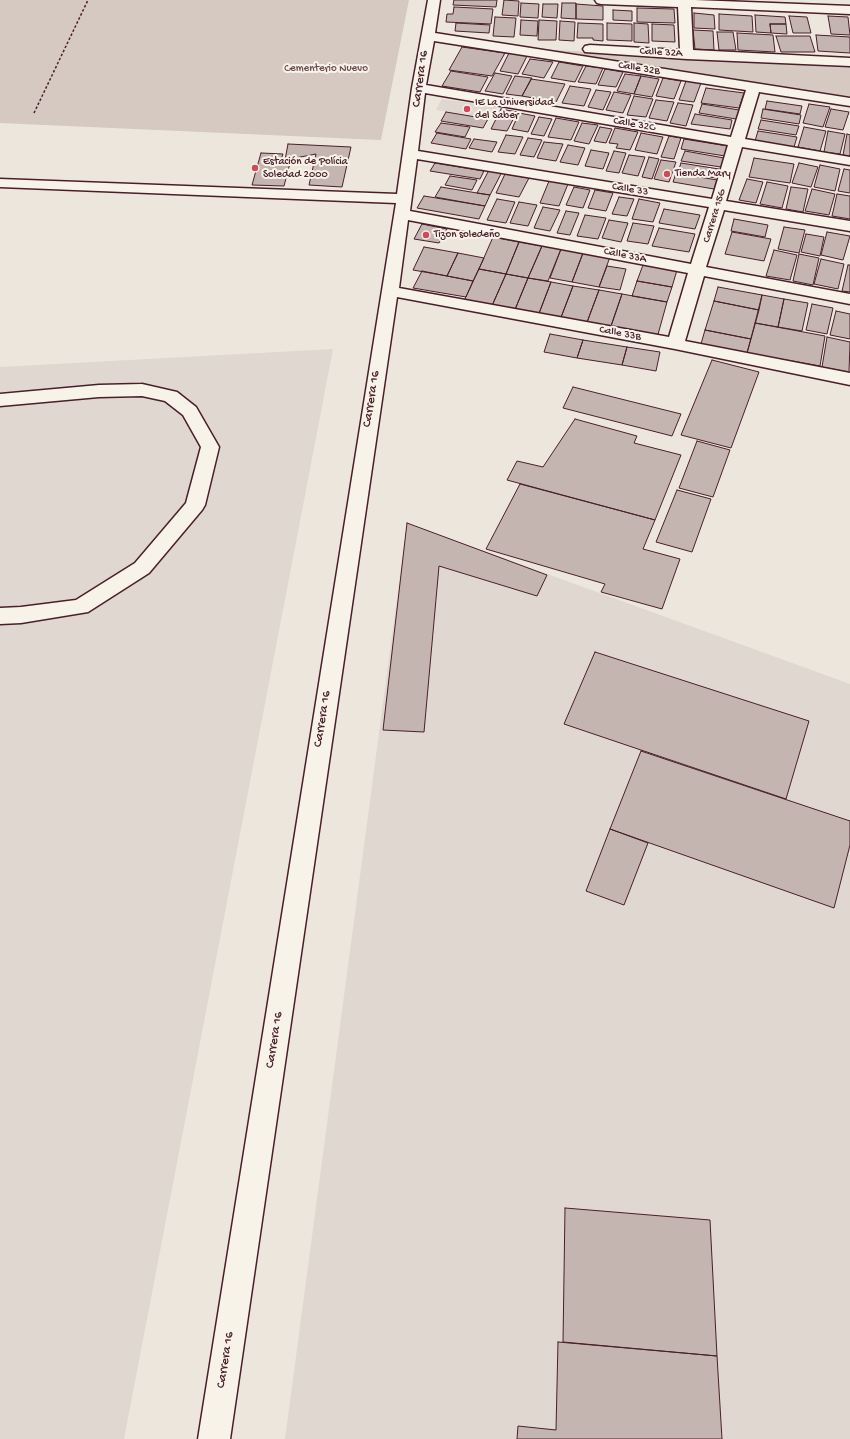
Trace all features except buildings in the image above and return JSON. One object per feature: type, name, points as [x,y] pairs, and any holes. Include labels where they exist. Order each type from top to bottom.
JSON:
[{"type":"street","name":"Carrera 16","points":[[214,1439],[419,88],[434,0]]},
{"type":"street","points":[[601,0],[850,10]]},
{"type":"street","points":[[684,4],[687,54]]},
{"type":"street","name":"Calle 32B","points":[[427,36],[850,102]]},
{"type":"street","name":"Calle 32A","points":[[471,43],[850,62]]},
{"type":"street","name":"Calle 32C","points":[[419,88],[850,161]]},
{"type":"street","name":"Carrera 15G","points":[[674,344],[753,88]]},
{"type":"street","name":"Calle 33","points":[[410,154],[850,226]]},
{"type":"street","name":"Calle 33A","points":[[0,183],[402,207],[698,270],[850,299]]},
{"type":"street","name":"Calle 33B","points":[[389,291],[674,344],[850,379]]},
{"type":"street","points":[[0,400],[106,391],[142,390],[171,396],[190,411],[210,447],[195,505],[142,568],[81,607],[21,615],[0,616]]},
{"type":"path","points":[[34,113],[88,0]]},
{"type":"shaded area","name":"IE La Universidad del Saber","points":[[442,99],[497,107],[492,118],[436,110]]},
{"type":"shaded area","points":[[333,349],[124,1439],[0,1439],[0,367]]},
{"type":"shaded area","points":[[407,523],[850,684],[850,1439],[285,1439]]},
{"type":"green space","name":"Cementerio Nuevo","points":[[0,0],[409,0],[381,140],[0,123]]},
{"type":"green space","points":[[502,47],[850,67],[850,97]]},
{"type":"place","name":"IE La Universidad del Saber","points":[[467,109]]},
{"type":"place","name":"Estación de Polícia Soledad 2000","points":[[255,168]]},
{"type":"place","name":"Tienda Mary","points":[[667,174]]},
{"type":"place","name":"Tizon soledeño","points":[[426,235]]}]
